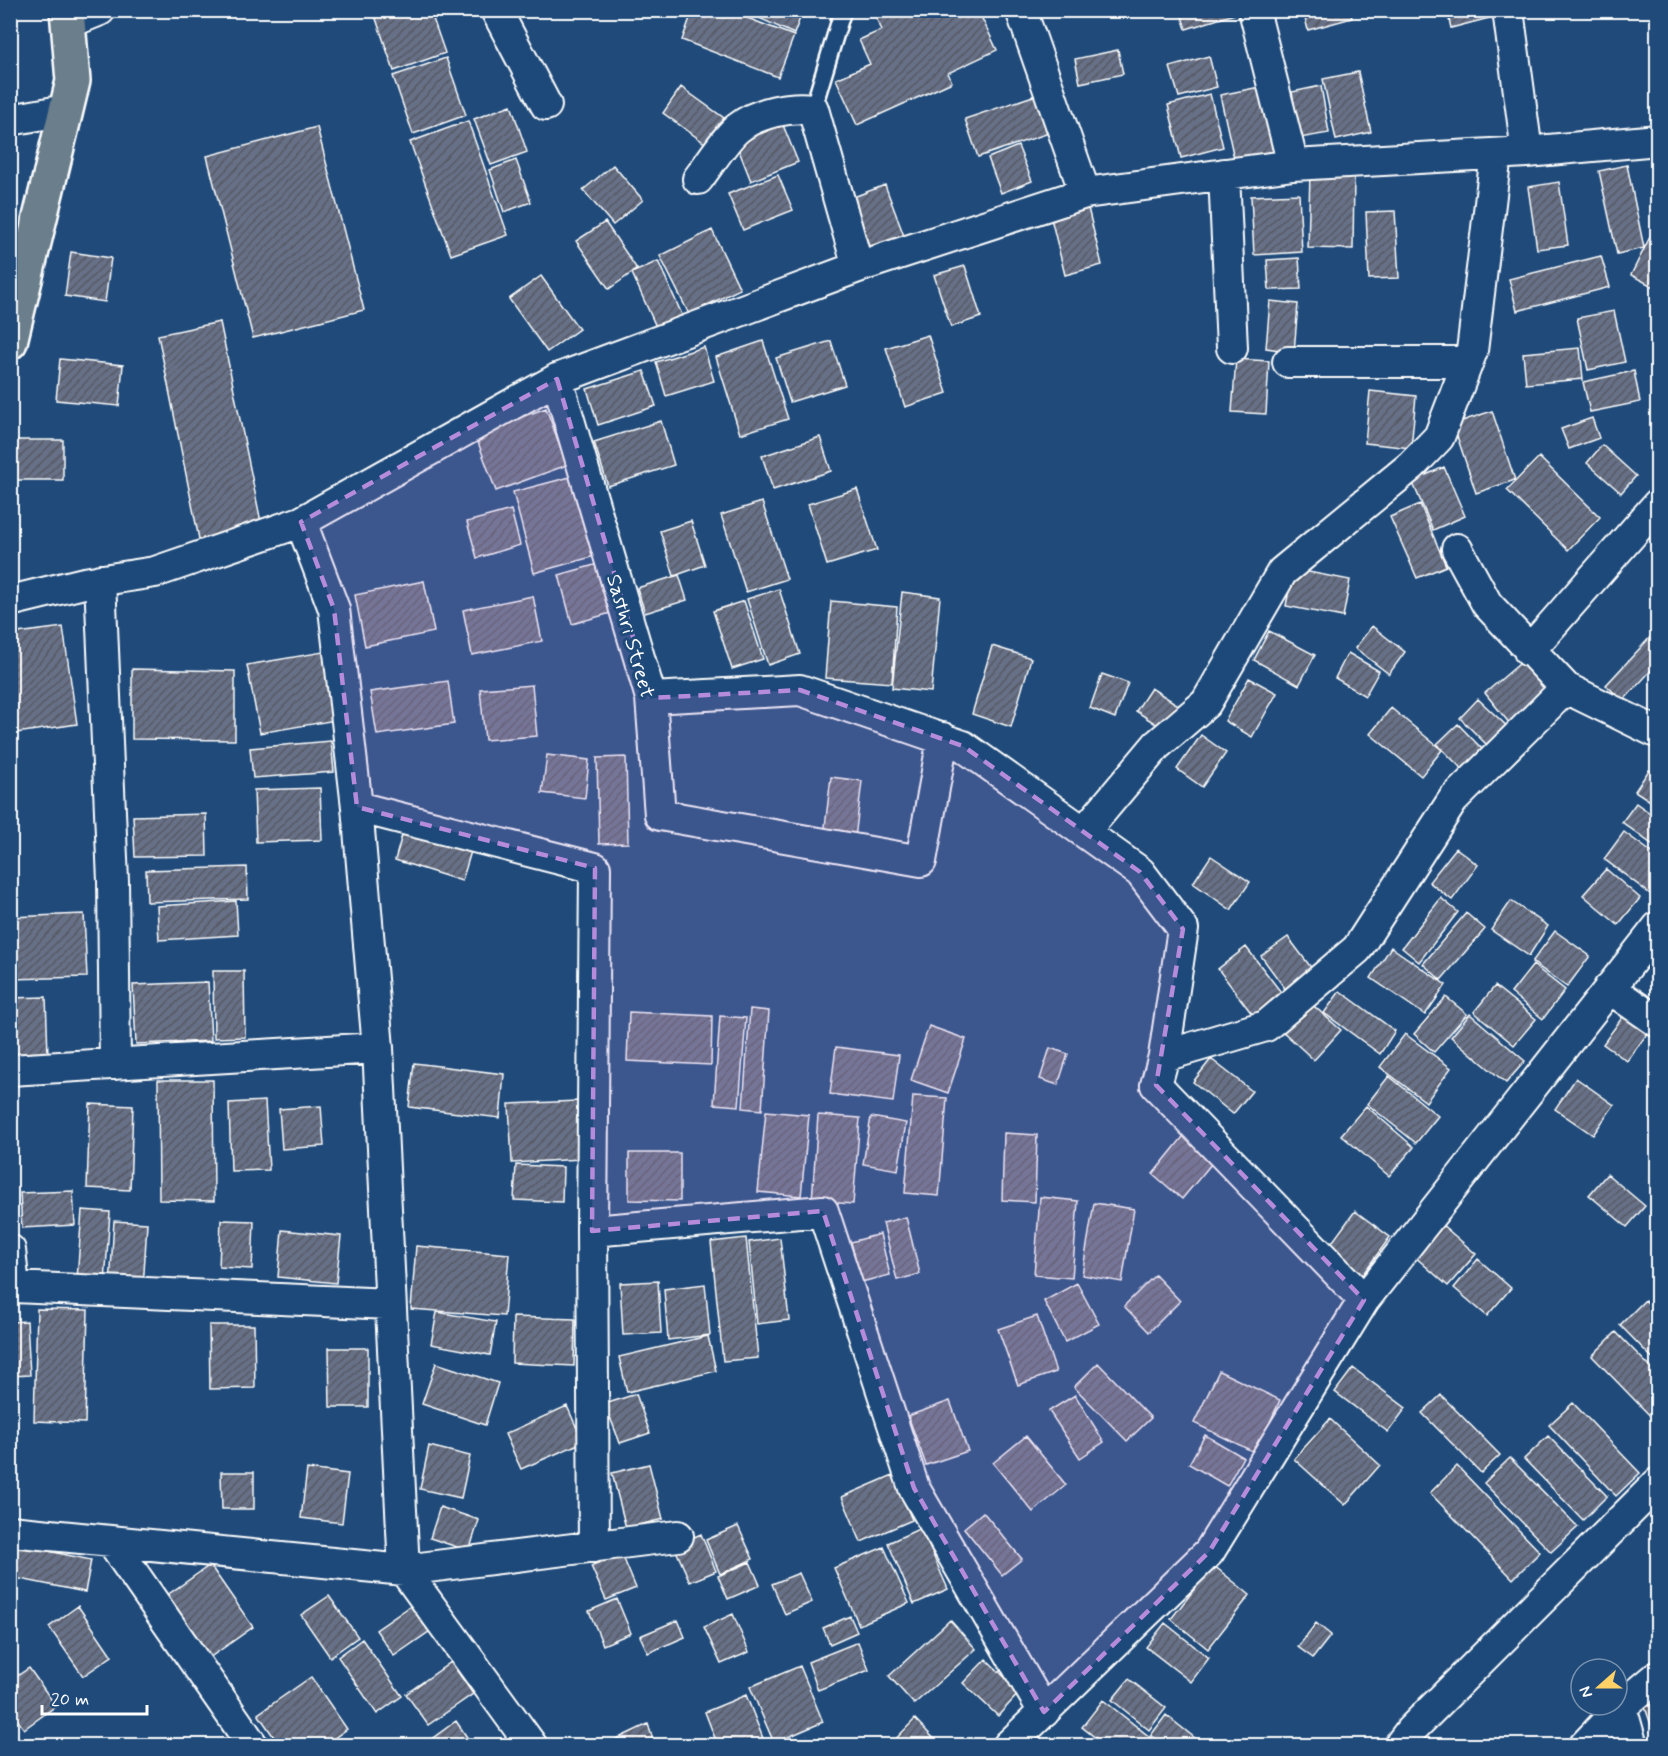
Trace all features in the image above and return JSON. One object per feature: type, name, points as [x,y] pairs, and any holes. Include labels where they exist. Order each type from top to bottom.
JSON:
[{"type":"main road","points":[[11,339],[73,81],[68,17]]},
{"type":"street","points":[[68,17],[100,10]]},
{"type":"street","points":[[496,10],[546,105]]},
{"type":"street","points":[[1021,10],[1085,193]]},
{"type":"street","points":[[1254,10],[1293,165]]},
{"type":"street","points":[[1508,10],[1527,152]]},
{"type":"street","points":[[698,179],[736,129],[774,112],[796,107],[813,109],[858,267]]},
{"type":"street","points":[[10,120],[66,110]]},
{"type":"street","points":[[10,601],[100,580],[155,572],[301,522],[557,379],[858,267],[1085,193],[1293,165],[1527,152],[1658,140]]},
{"type":"street","points":[[1084,832],[1157,745],[1206,703],[1282,572],[1411,466],[1439,438],[1472,351],[1496,154]]},
{"type":"street","points":[[1224,174],[1232,348]]},
{"type":"street","points":[[1288,362],[1455,363],[1464,362],[1472,351]]},
{"type":"street","name":"Sasthri Street","points":[[557,379],[651,698],[660,815],[921,861],[943,738]]},
{"type":"street","points":[[1529,651],[1658,504]]},
{"type":"street","points":[[301,522],[334,609],[357,807],[378,1048],[404,1570],[532,1746]]},
{"type":"street","points":[[1458,549],[1487,604],[1566,688],[1658,734]]},
{"type":"street","points":[[100,580],[113,881],[115,1064]]},
{"type":"street","points":[[1164,1056],[1266,1026],[1357,949],[1453,800],[1566,688]]},
{"type":"street","points":[[651,698],[800,690],[943,738],[963,746],[1140,872],[1183,929],[1164,1056],[1156,1085],[1364,1300]]},
{"type":"street","points":[[357,807],[595,868],[592,1231],[594,1547]]},
{"type":"street","points":[[1008,1746],[1209,1552],[1364,1300],[1658,927]]},
{"type":"street","points":[[1609,988],[1658,1022]]},
{"type":"street","points":[[10,1070],[378,1048]]},
{"type":"street","points":[[592,1231],[823,1211],[914,1488],[1044,1712]]},
{"type":"street","points":[[10,1250],[14,1287],[390,1304]]},
{"type":"street","points":[[1399,1746],[1411,1730],[1658,1483]]},
{"type":"street","points":[[10,1531],[404,1570],[678,1536]]},
{"type":"street","points":[[111,1541],[253,1746]]},
{"type":"street","points":[[1629,1700],[1658,1676]]},
{"type":"street","points":[[1584,1746],[1612,1717]]},
{"type":"street","points":[[1624,1717],[1632,1746]]},
{"type":"lane","points":[[813,109],[843,10]]},
{"type":"highlighted area","points":[[557,379],[651,698],[800,690],[963,746],[1140,872],[1183,929],[1156,1085],[1364,1300],[1209,1552],[1044,1712],[914,1488],[823,1211],[592,1231],[595,868],[357,807],[334,609],[301,522]]},
{"type":"building","points":[[373,10],[430,10],[445,53],[394,71]]},
{"type":"building","points":[[693,10],[727,10],[794,36],[778,77],[682,40]]},
{"type":"building","points":[[742,10],[803,10],[794,34]]},
{"type":"building","points":[[872,10],[982,10],[979,12],[997,50],[948,73],[952,82],[857,125],[836,79],[870,64],[859,40],[882,30]]},
{"type":"building","points":[[1180,10],[1237,10],[1238,13],[1186,29]]},
{"type":"building","points":[[1303,10],[1350,10],[1352,18],[1308,30]]},
{"type":"building","points":[[1447,10],[1495,10],[1497,16],[1451,28]]},
{"type":"building","points":[[1118,50],[1123,74],[1080,83],[1075,59]]},
{"type":"building","points":[[1209,56],[1217,87],[1179,97],[1170,67]]},
{"type":"building","points":[[446,58],[466,115],[413,134],[393,76]]},
{"type":"building","points":[[1358,72],[1371,132],[1336,140],[1323,79]]},
{"type":"building","points":[[1321,86],[1329,133],[1300,138],[1292,92]]},
{"type":"building","points":[[681,87],[724,118],[706,144],[663,113]]},
{"type":"building","points":[[1260,87],[1274,156],[1235,163],[1220,95]]},
{"type":"building","points":[[1039,94],[1052,132],[978,157],[965,119]]},
{"type":"building","points":[[1210,94],[1223,147],[1181,158],[1168,105]]},
{"type":"building","points":[[511,105],[527,152],[491,165],[474,119]]},
{"type":"building","points":[[468,121],[508,235],[451,255],[410,142]]},
{"type":"building","points":[[783,125],[798,162],[751,181],[736,143]]},
{"type":"building","points":[[317,127],[364,310],[253,338],[207,156]]},
{"type":"building","points":[[1018,146],[1032,181],[1001,193],[988,158]]},
{"type":"building","points":[[516,160],[531,202],[504,212],[490,170]]},
{"type":"building","points":[[613,165],[643,200],[613,225],[583,190]]},
{"type":"building","points":[[1627,165],[1644,248],[1617,254],[1599,171]]},
{"type":"building","points":[[1310,173],[1354,175],[1353,249],[1308,248]]},
{"type":"building","points":[[778,175],[793,210],[743,230],[728,194]]},
{"type":"building","points":[[1559,182],[1568,245],[1537,249],[1528,187]]},
{"type":"building","points":[[885,185],[907,244],[872,256],[851,198]]},
{"type":"building","points":[[1299,194],[1302,252],[1254,255],[1251,196]]},
{"type":"building","points":[[1088,208],[1102,265],[1065,275],[1051,218]]},
{"type":"building","points":[[1395,211],[1399,278],[1369,279],[1366,212]]},
{"type":"building","points":[[605,222],[637,269],[609,289],[576,241]]},
{"type":"building","points":[[1658,223],[1658,289],[1631,275]]},
{"type":"building","points":[[712,230],[740,289],[689,314],[660,256]]},
{"type":"building","points":[[71,252],[111,258],[105,302],[65,296]]},
{"type":"building","points":[[1601,256],[1610,287],[1517,311],[1509,279]]},
{"type":"building","points":[[1299,258],[1301,289],[1269,290],[1267,260]]},
{"type":"building","points":[[658,261],[683,317],[657,329],[632,273]]},
{"type":"building","points":[[965,266],[981,317],[951,327],[934,275]]},
{"type":"building","points":[[541,276],[579,329],[547,352],[509,299]]},
{"type":"building","points":[[1270,301],[1298,304],[1294,352],[1266,348]]},
{"type":"building","points":[[1614,311],[1625,362],[1588,370],[1577,318]]},
{"type":"building","points":[[220,322],[262,527],[199,539],[158,335]]},
{"type":"building","points":[[928,335],[947,393],[905,407],[886,348]]},
{"type":"building","points":[[763,341],[788,419],[740,434],[716,357]]},
{"type":"building","points":[[831,341],[845,385],[790,402],[776,358]]},
{"type":"building","points":[[704,347],[714,381],[666,396],[656,362]]},
{"type":"building","points":[[1580,348],[1583,379],[1526,384],[1523,353]]},
{"type":"building","points":[[60,359],[123,365],[119,406],[56,400]]},
{"type":"building","points":[[1236,359],[1269,361],[1266,414],[1232,412]]},
{"type":"building","points":[[644,371],[656,406],[598,425],[587,389]]},
{"type":"building","points":[[1634,371],[1640,402],[1590,412],[1583,382]]},
{"type":"building","points":[[1370,391],[1416,396],[1411,448],[1365,443]]},
{"type":"building","points":[[546,408],[567,465],[496,491],[475,434]]},
{"type":"building","points":[[1492,411],[1515,480],[1476,493],[1453,424]]},
{"type":"building","points":[[1592,418],[1599,438],[1569,449],[1561,429]]},
{"type":"building","points":[[661,421],[674,465],[608,486],[594,442]]},
{"type":"building","points":[[820,437],[831,471],[773,490],[762,456]]},
{"type":"building","points":[[15,440],[63,440],[63,480],[15,480]]},
{"type":"building","points":[[1602,445],[1636,476],[1621,493],[1587,463]]},
{"type":"building","points":[[1539,457],[1600,517],[1568,550],[1507,490]]},
{"type":"building","points":[[1444,467],[1465,516],[1433,530],[1412,481]]},
{"type":"building","points":[[574,476],[595,556],[534,573],[513,492]]},
{"type":"building","points":[[857,489],[877,550],[827,565],[808,504]]},
{"type":"building","points":[[762,502],[787,579],[746,592],[721,515]]},
{"type":"building","points":[[1420,504],[1446,566],[1417,578],[1390,517]]},
{"type":"building","points":[[511,510],[520,545],[477,558],[467,522]]},
{"type":"building","points":[[691,521],[705,565],[674,576],[660,531]]},
{"type":"building","points":[[605,562],[618,611],[572,624],[559,575]]},
{"type":"building","points":[[1293,569],[1350,580],[1343,617],[1286,606]]},
{"type":"building","points":[[679,575],[687,600],[645,613],[637,588]]},
{"type":"building","points":[[424,581],[434,632],[365,646],[355,595]]},
{"type":"building","points":[[779,589],[800,654],[768,665],[747,599]]},
{"type":"building","points":[[902,592],[940,597],[931,692],[892,688]]},
{"type":"building","points":[[533,596],[542,641],[472,655],[463,610]]},
{"type":"building","points":[[744,601],[763,659],[732,669],[713,611]]},
{"type":"building","points":[[831,601],[897,607],[892,683],[825,678]]},
{"type":"building","points":[[1372,626],[1405,652],[1389,674],[1355,648]]},
{"type":"building","points":[[63,627],[77,724],[10,734],[10,634]]},
{"type":"building","points":[[1269,631],[1315,655],[1299,685],[1254,660]]},
{"type":"building","points":[[1654,633],[1658,637],[1658,663],[1623,701],[1606,685]]},
{"type":"building","points":[[992,646],[1031,658],[1011,727],[972,714]]},
{"type":"building","points":[[329,651],[342,719],[260,733],[247,665]]},
{"type":"building","points":[[1348,653],[1379,671],[1365,696],[1335,678]]},
{"type":"building","points":[[1525,659],[1551,690],[1510,724],[1485,693]]},
{"type":"building","points":[[132,669],[235,671],[235,740],[132,739]]},
{"type":"building","points":[[1102,674],[1128,683],[1115,718],[1090,708]]},
{"type":"building","points":[[1249,678],[1277,693],[1252,737],[1225,721]]},
{"type":"building","points":[[448,681],[454,724],[377,735],[370,692]]},
{"type":"building","points":[[532,685],[537,736],[485,740],[480,689]]},
{"type":"building","points":[[1151,688],[1183,708],[1168,732],[1136,711]]},
{"type":"building","points":[[1478,699],[1510,729],[1491,749],[1460,718]]},
{"type":"building","points":[[1391,708],[1442,750],[1421,776],[1370,734]]},
{"type":"building","points":[[1458,724],[1484,751],[1464,771],[1437,744]]},
{"type":"building","points":[[1201,735],[1226,753],[1202,787],[1177,769]]},
{"type":"building","points":[[331,741],[334,772],[253,778],[250,748]]},
{"type":"building","points":[[547,755],[589,760],[585,798],[542,793]]},
{"type":"building","points":[[626,757],[628,843],[599,844],[597,758]]},
{"type":"building","points":[[1649,770],[1658,776],[1658,806],[1635,791]]},
{"type":"building","points":[[831,777],[862,781],[855,838],[824,835]]},
{"type":"building","points":[[320,788],[322,840],[256,842],[254,790]]},
{"type":"building","points":[[1636,803],[1658,819],[1658,849],[1622,822]]},
{"type":"building","points":[[206,814],[207,856],[135,857],[133,816]]},
{"type":"building","points":[[404,828],[472,848],[462,881],[395,860]]},
{"type":"building","points":[[1624,832],[1658,857],[1657,899],[1604,859]]},
{"type":"building","points":[[1456,848],[1478,865],[1452,900],[1429,882]]},
{"type":"building","points":[[1211,856],[1250,882],[1231,910],[1193,883]]},
{"type":"building","points":[[247,867],[248,899],[147,902],[146,870]]},
{"type":"building","points":[[1606,869],[1640,898],[1618,925],[1583,895]]},
{"type":"building","points":[[1441,898],[1458,912],[1419,962],[1402,948]]},
{"type":"building","points":[[236,901],[238,935],[159,940],[157,906]]},
{"type":"building","points":[[1511,901],[1548,926],[1529,956],[1491,930]]},
{"type":"building","points":[[1466,913],[1485,929],[1441,980],[1423,964]]},
{"type":"building","points":[[84,914],[87,977],[10,979],[10,917]]},
{"type":"building","points":[[1555,931],[1590,956],[1567,987],[1532,962]]},
{"type":"building","points":[[1288,937],[1316,974],[1289,994],[1261,956]]},
{"type":"building","points":[[1246,947],[1284,996],[1255,1018],[1218,969]]},
{"type":"building","points":[[1391,947],[1446,985],[1425,1015],[1371,978]]},
{"type":"building","points":[[1533,965],[1565,990],[1543,1019],[1511,993]]},
{"type":"building","points":[[213,971],[244,971],[245,1037],[214,1038]]},
{"type":"building","points":[[208,982],[211,1041],[136,1044],[133,985]]},
{"type":"building","points":[[1495,986],[1536,1019],[1514,1045],[1474,1012]]},
{"type":"building","points":[[1340,991],[1395,1031],[1380,1054],[1324,1013]]},
{"type":"building","points":[[46,997],[48,1055],[10,1057],[10,998]]},
{"type":"building","points":[[1446,997],[1467,1014],[1434,1052],[1414,1034]]},
{"type":"building","points":[[1307,1000],[1341,1030],[1314,1060],[1280,1029]]},
{"type":"building","points":[[1629,1008],[1653,1026],[1627,1061],[1603,1044]]},
{"type":"building","points":[[750,1009],[769,1011],[762,1110],[743,1108]]},
{"type":"building","points":[[629,1012],[712,1016],[711,1065],[627,1061]]},
{"type":"building","points":[[1470,1014],[1525,1061],[1506,1083],[1451,1037]]},
{"type":"building","points":[[720,1016],[746,1018],[739,1106],[714,1104]]},
{"type":"building","points":[[929,1026],[966,1039],[948,1093],[911,1080]]},
{"type":"building","points":[[1405,1034],[1451,1068],[1426,1102],[1380,1067]]},
{"type":"building","points":[[836,1047],[899,1055],[893,1102],[830,1094]]},
{"type":"building","points":[[1050,1048],[1068,1054],[1058,1085],[1040,1079]]},
{"type":"building","points":[[1211,1059],[1252,1091],[1233,1114],[1193,1082]]},
{"type":"building","points":[[414,1063],[504,1074],[500,1118],[409,1107]]},
{"type":"building","points":[[1389,1076],[1438,1116],[1416,1143],[1367,1104]]},
{"type":"building","points":[[1576,1078],[1614,1105],[1593,1135],[1555,1109]]},
{"type":"building","points":[[158,1080],[213,1080],[214,1201],[159,1200]]},
{"type":"building","points":[[913,1096],[947,1098],[939,1196],[905,1193]]},
{"type":"building","points":[[265,1101],[269,1170],[231,1171],[229,1103]]},
{"type":"building","points":[[578,1101],[581,1159],[512,1163],[509,1104]]},
{"type":"building","points":[[90,1104],[133,1106],[130,1190],[87,1188]]},
{"type":"building","points":[[321,1106],[324,1146],[282,1149],[279,1109]]},
{"type":"building","points":[[1366,1106],[1414,1147],[1389,1176],[1341,1135]]},
{"type":"building","points":[[766,1111],[809,1115],[801,1196],[758,1192]]},
{"type":"building","points":[[818,1115],[860,1118],[853,1204],[812,1201]]},
{"type":"building","points":[[871,1117],[906,1123],[898,1170],[863,1164]]},
{"type":"building","points":[[1187,1132],[1217,1157],[1182,1199],[1153,1174]]},
{"type":"building","points":[[1004,1133],[1037,1135],[1035,1202],[1002,1200]]},
{"type":"building","points":[[629,1153],[680,1153],[680,1201],[629,1200]]},
{"type":"building","points":[[516,1165],[563,1167],[562,1202],[514,1200]]},
{"type":"building","points":[[1607,1174],[1645,1206],[1627,1227],[1589,1195]]},
{"type":"building","points":[[73,1191],[75,1225],[22,1228],[20,1193]]},
{"type":"building","points":[[1040,1197],[1078,1201],[1072,1278],[1034,1275]]},
{"type":"building","points":[[1094,1203],[1134,1209],[1122,1282],[1082,1275]]},
{"type":"building","points":[[82,1210],[110,1212],[105,1282],[77,1280]]},
{"type":"building","points":[[1355,1211],[1390,1237],[1360,1278],[1325,1252]]},
{"type":"building","points":[[906,1217],[920,1274],[897,1280],[883,1223]]},
{"type":"building","points":[[221,1220],[254,1221],[252,1269],[219,1267]]},
{"type":"building","points":[[114,1221],[147,1223],[143,1289],[110,1286]]},
{"type":"building","points":[[1440,1223],[1476,1254],[1448,1286],[1413,1255]]},
{"type":"building","points":[[282,1230],[341,1236],[336,1283],[278,1277]]},
{"type":"building","points":[[880,1234],[890,1275],[861,1282],[851,1242]]},
{"type":"building","points":[[746,1238],[758,1358],[723,1361],[711,1242]]},
{"type":"building","points":[[780,1238],[789,1320],[757,1324],[749,1242]]},
{"type":"building","points":[[416,1246],[509,1254],[504,1316],[411,1309]]},
{"type":"building","points":[[1478,1259],[1511,1288],[1487,1316],[1454,1288]]},
{"type":"building","points":[[1155,1275],[1180,1301],[1149,1332],[1124,1306]]},
{"type":"building","points":[[658,1281],[661,1333],[623,1335],[620,1283]]},
{"type":"building","points":[[1077,1283],[1099,1324],[1065,1342],[1044,1301]]},
{"type":"building","points":[[705,1284],[710,1335],[668,1340],[664,1289]]},
{"type":"building","points":[[1645,1300],[1658,1313],[1658,1364],[1620,1325]]},
{"type":"building","points":[[37,1309],[88,1310],[85,1423],[34,1421]]},
{"type":"building","points":[[437,1312],[496,1322],[490,1355],[431,1344]]},
{"type":"building","points":[[1037,1316],[1056,1372],[1018,1385],[998,1329]]},
{"type":"building","points":[[513,1317],[575,1319],[574,1366],[512,1363]]},
{"type":"building","points":[[27,1321],[30,1375],[10,1376],[10,1322]]},
{"type":"building","points":[[209,1325],[254,1325],[255,1388],[210,1389]]},
{"type":"building","points":[[1616,1332],[1658,1375],[1658,1424],[1592,1356]]},
{"type":"building","points":[[708,1336],[716,1371],[627,1392],[619,1357]]},
{"type":"building","points":[[329,1348],[368,1348],[368,1407],[330,1407]]},
{"type":"building","points":[[436,1363],[498,1383],[485,1425],[422,1404]]},
{"type":"building","points":[[1098,1363],[1151,1418],[1127,1441],[1074,1387]]},
{"type":"building","points":[[1353,1368],[1406,1408],[1388,1432],[1335,1392]]},
{"type":"building","points":[[1219,1371],[1280,1400],[1256,1453],[1194,1423]]},
{"type":"building","points":[[636,1394],[650,1433],[620,1443],[605,1404]]},
{"type":"building","points":[[1075,1395],[1104,1442],[1080,1458],[1049,1411]]},
{"type":"building","points":[[1441,1395],[1500,1455],[1481,1473],[1422,1413]]},
{"type":"building","points":[[950,1401],[968,1451],[926,1465],[908,1416]]},
{"type":"building","points":[[1573,1403],[1640,1473],[1616,1496],[1549,1425]]},
{"type":"building","points":[[567,1406],[583,1442],[521,1469],[505,1434]]},
{"type":"building","points":[[1330,1419],[1380,1465],[1345,1505],[1294,1459]]},
{"type":"building","points":[[1205,1435],[1243,1457],[1227,1486],[1189,1464]]},
{"type":"building","points":[[1026,1436],[1066,1485],[1033,1512],[993,1463]]},
{"type":"building","points":[[1548,1436],[1607,1496],[1583,1520],[1524,1459]]},
{"type":"building","points":[[429,1446],[470,1456],[461,1498],[420,1489]]},
{"type":"building","points":[[1510,1458],[1578,1527],[1551,1552],[1484,1483]]},
{"type":"building","points":[[649,1464],[663,1519],[626,1528],[612,1473]]},
{"type":"building","points":[[1457,1466],[1540,1552],[1513,1579],[1430,1493]]},
{"type":"building","points":[[307,1469],[348,1474],[342,1523],[301,1518]]},
{"type":"building","points":[[221,1472],[254,1472],[254,1509],[222,1509]]},
{"type":"building","points":[[893,1475],[912,1520],[861,1542],[842,1497]]},
{"type":"building","points":[[440,1507],[479,1520],[469,1551],[430,1538]]},
{"type":"building","points":[[983,1512],[1022,1559],[1002,1575],[964,1528]]},
{"type":"building","points":[[738,1526],[753,1559],[720,1574],[706,1540]]},
{"type":"building","points":[[921,1528],[948,1589],[914,1604],[888,1543]]},
{"type":"building","points":[[701,1534],[716,1571],[690,1582],[674,1546]]},
{"type":"building","points":[[10,1543],[91,1560],[85,1592],[10,1577]]},
{"type":"building","points":[[884,1547],[909,1603],[859,1625],[834,1568]]},
{"type":"building","points":[[621,1552],[636,1588],[606,1600],[591,1566]]},
{"type":"building","points":[[750,1562],[760,1585],[728,1599],[718,1576]]},
{"type":"building","points":[[210,1565],[253,1627],[209,1658],[166,1596]]},
{"type":"building","points":[[1213,1565],[1250,1595],[1208,1649],[1171,1619]]},
{"type":"building","points":[[799,1573],[812,1602],[785,1614],[772,1584]]},
{"type":"building","points":[[329,1596],[358,1637],[330,1657],[301,1615]]},
{"type":"building","points":[[617,1599],[631,1633],[603,1645],[589,1611]]},
{"type":"building","points":[[415,1603],[433,1629],[394,1656],[376,1630]]},
{"type":"building","points":[[78,1606],[112,1656],[83,1676],[49,1627]]},
{"type":"building","points":[[733,1614],[749,1652],[721,1664],[704,1627]]},
{"type":"building","points":[[850,1616],[857,1632],[830,1644],[823,1628]]},
{"type":"building","points":[[678,1620],[685,1637],[648,1653],[640,1636]]},
{"type":"building","points":[[950,1620],[976,1649],[914,1704],[889,1676]]},
{"type":"building","points":[[1165,1623],[1209,1658],[1191,1682],[1146,1647]]},
{"type":"building","points":[[1316,1623],[1331,1635],[1313,1658],[1298,1647]]},
{"type":"building","points":[[362,1639],[402,1696],[377,1714],[338,1657]]},
{"type":"building","points":[[858,1642],[869,1670],[818,1690],[808,1662]]},
{"type":"building","points":[[986,1659],[1020,1692],[998,1716],[963,1683]]},
{"type":"building","points":[[451,1662],[473,1694],[428,1725],[406,1694]]},
{"type":"building","points":[[800,1666],[823,1722],[774,1743],[750,1687]]},
{"type":"building","points":[[29,1668],[56,1706],[24,1729],[10,1710],[10,1681]]},
{"type":"building","points":[[311,1677],[347,1729],[323,1746],[280,1746],[258,1714]]},
{"type":"building","points":[[1129,1679],[1166,1708],[1149,1730],[1112,1700]]},
{"type":"building","points":[[746,1695],[766,1746],[718,1746],[705,1712]]},
{"type":"building","points":[[1658,1697],[1658,1744],[1643,1702]]},
{"type":"building","points":[[1103,1700],[1151,1738],[1145,1746],[1106,1746],[1082,1727]]},
{"type":"building","points":[[1166,1715],[1205,1746],[1165,1746],[1151,1735]]},
{"type":"building","points":[[915,1719],[941,1746],[889,1746]]},
{"type":"building","points":[[456,1721],[473,1746],[428,1746],[426,1743]]},
{"type":"building","points":[[648,1724],[655,1746],[602,1746]]},
{"type":"building","points":[[807,1736],[811,1746],[784,1746]]}]
